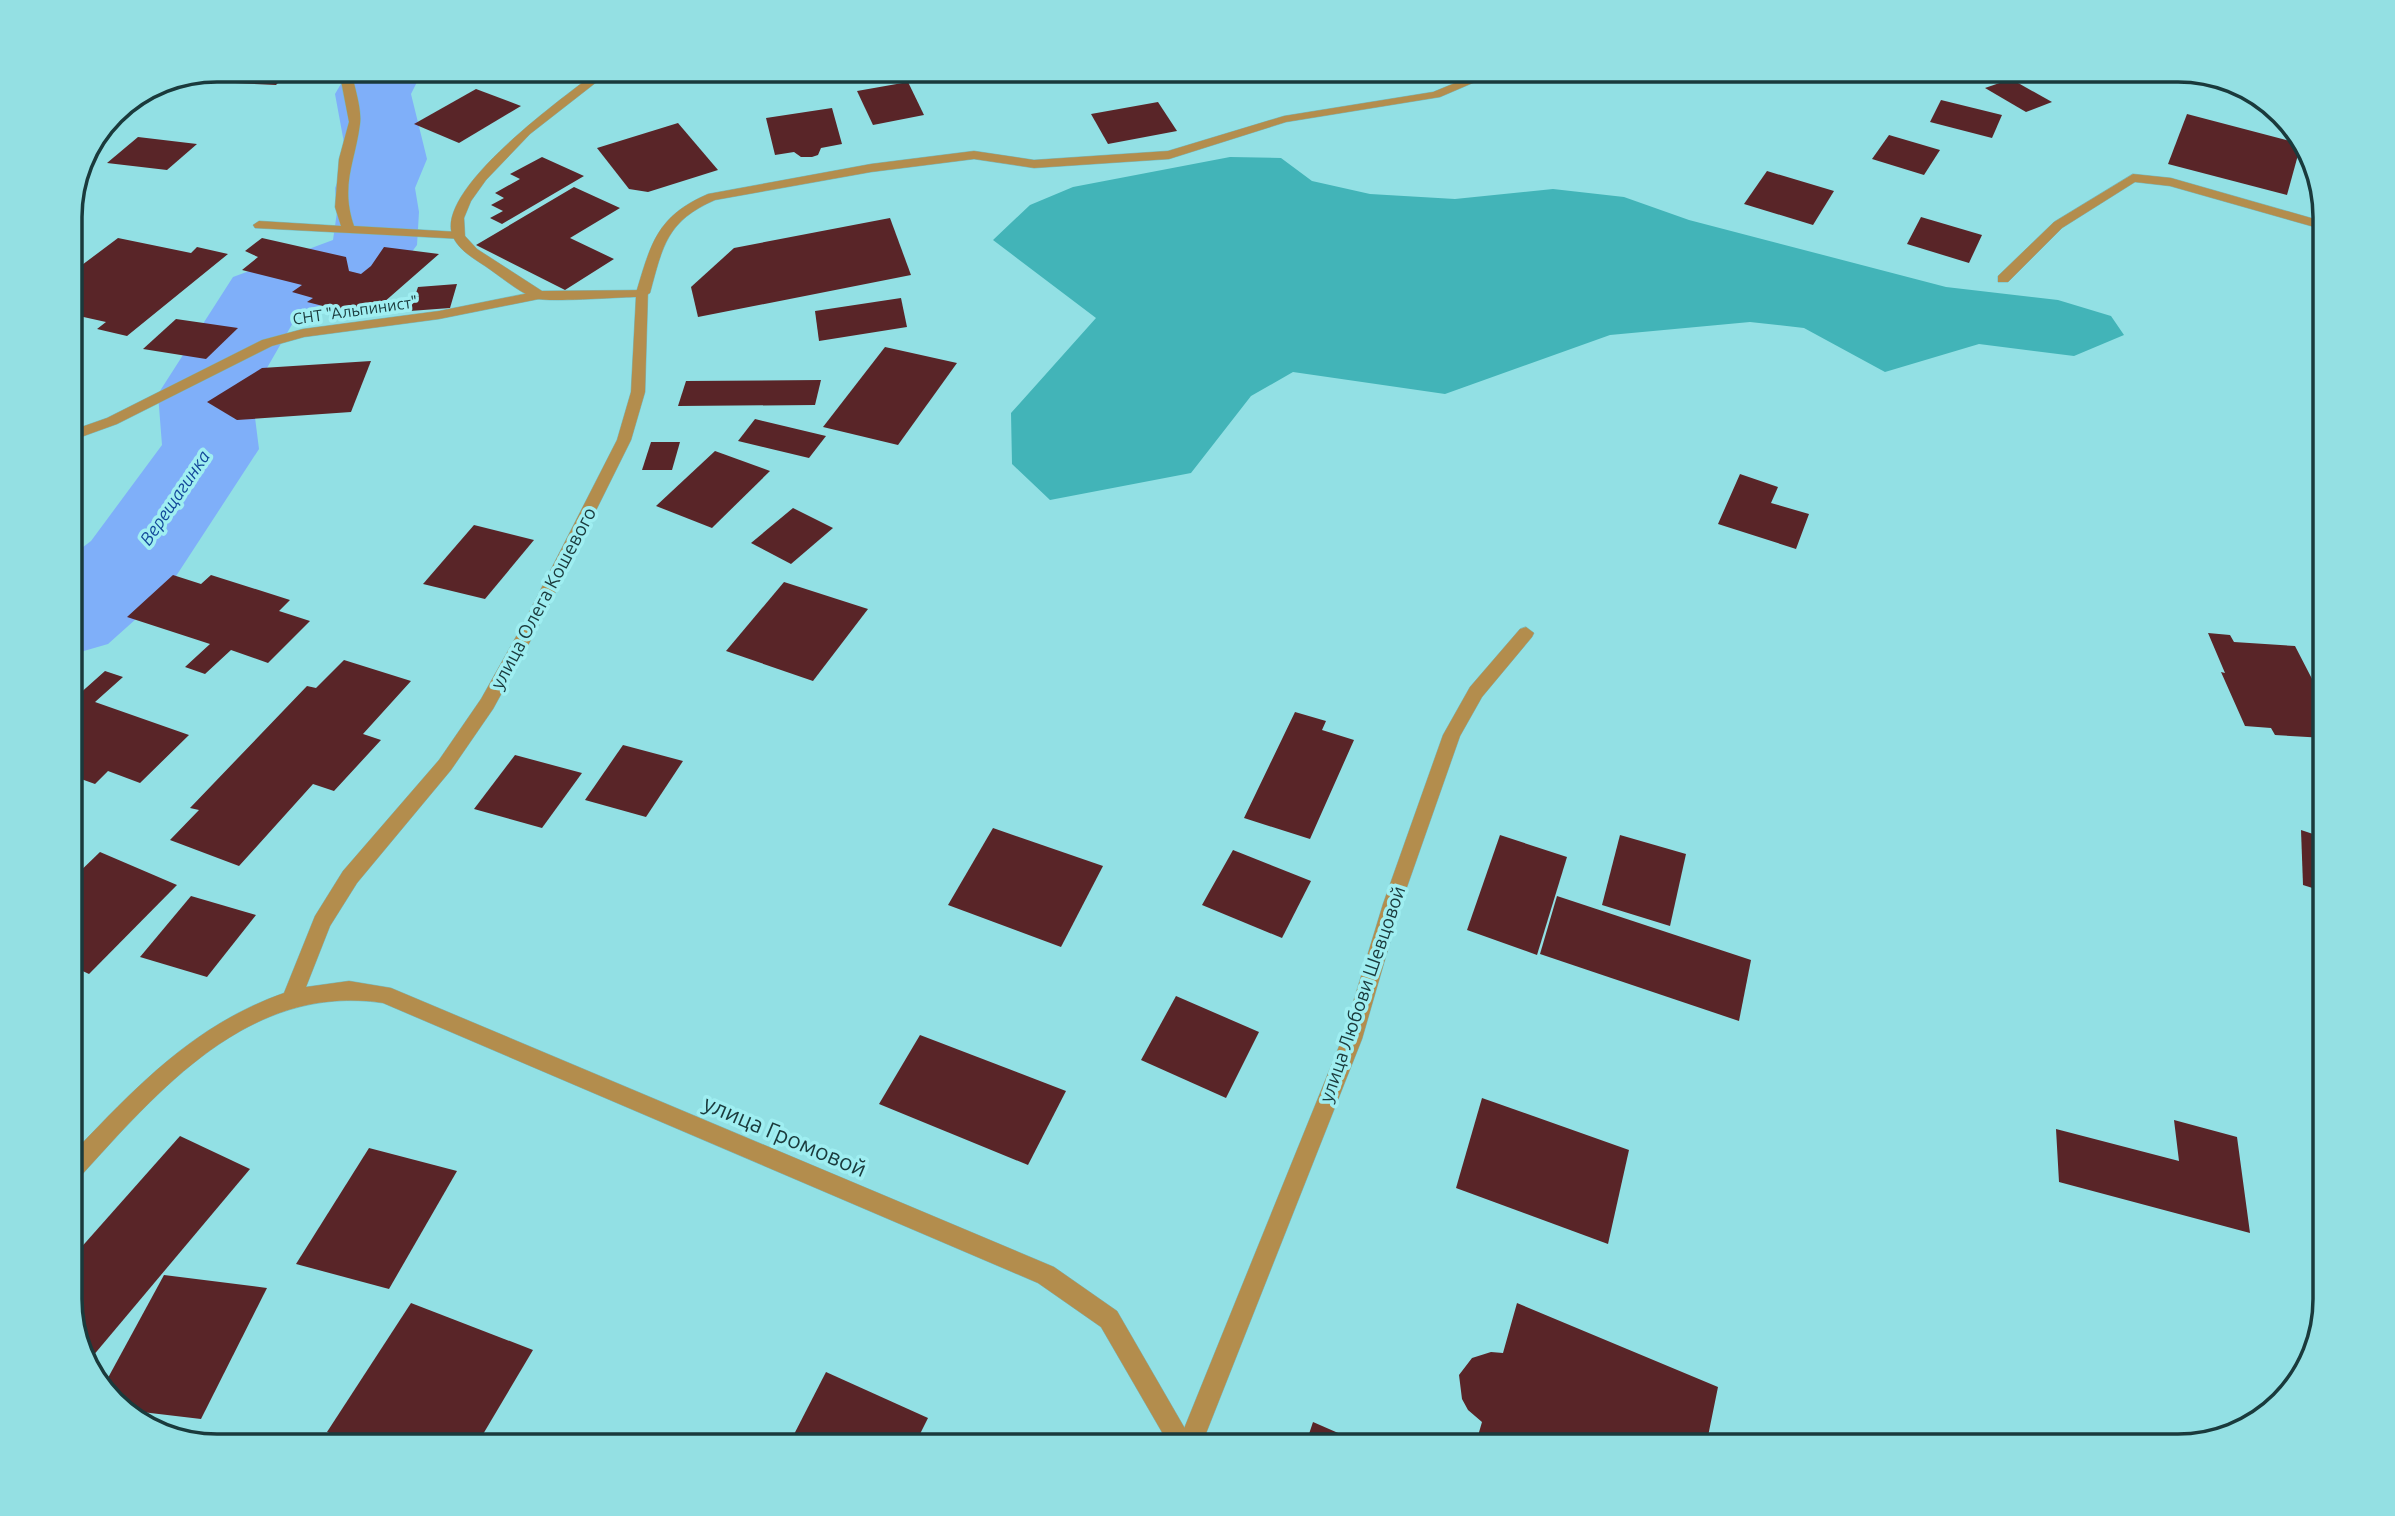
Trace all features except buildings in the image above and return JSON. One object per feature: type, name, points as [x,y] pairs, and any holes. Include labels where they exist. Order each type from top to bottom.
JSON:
[{"type":"street","points":[[347,82],[355,122],[345,159],[341,207],[349,230]]},
{"type":"street","points":[[591,82],[526,132],[482,177],[465,201],[458,218],[459,236],[472,252],[540,295],[643,293]]},
{"type":"street","name":"улица Олега Кошевого","points":[[291,999],[322,922],[350,877],[445,765],[487,704],[530,627],[624,440],[638,392],[643,293],[658,240],[668,222],[691,205],[712,197],[871,168],[974,155],[1034,164],[1169,155],[1284,119],[1436,95],[1468,82]]},
{"type":"street","points":[[2003,279],[2058,225],[2133,178],[2171,182],[2312,222]]},
{"type":"street","points":[[259,225],[459,236]]},
{"type":"street","name":"СНТ \"Альпинист\"","points":[[83,431],[112,421],[267,343],[303,333],[439,315],[540,295]]},
{"type":"street","name":"улица Любови Шевцовой","points":[[1194,1434],[1352,1039],[1392,904],[1452,735],[1476,692],[1526,633]]},
{"type":"street","name":"улица Громовой","points":[[291,999],[338,989],[384,994],[1046,1275],[1109,1319],[1176,1434]]},
{"type":"street","points":[[83,1158],[139,1098],[190,1053],[242,1016],[291,999]]},
{"type":"shaded area","points":[[1230,157],[1281,158],[1312,181],[1370,194],[1455,199],[1553,189],[1624,197],[1689,220],[1946,287],[2058,300],[2111,316],[2124,335],[2074,356],[1979,344],[1885,372],[1804,328],[1750,322],[1610,335],[1445,394],[1293,372],[1251,396],[1191,473],[1050,500],[1012,464],[1011,413],[1096,318],[993,240],[1030,205],[1073,187]]},
{"type":"waterway","name":"Верещагинка","points":[[83,605],[128,567],[211,449],[205,394],[264,296],[363,259],[375,245],[378,212],[375,188],[387,159],[373,94],[380,82]]}]
